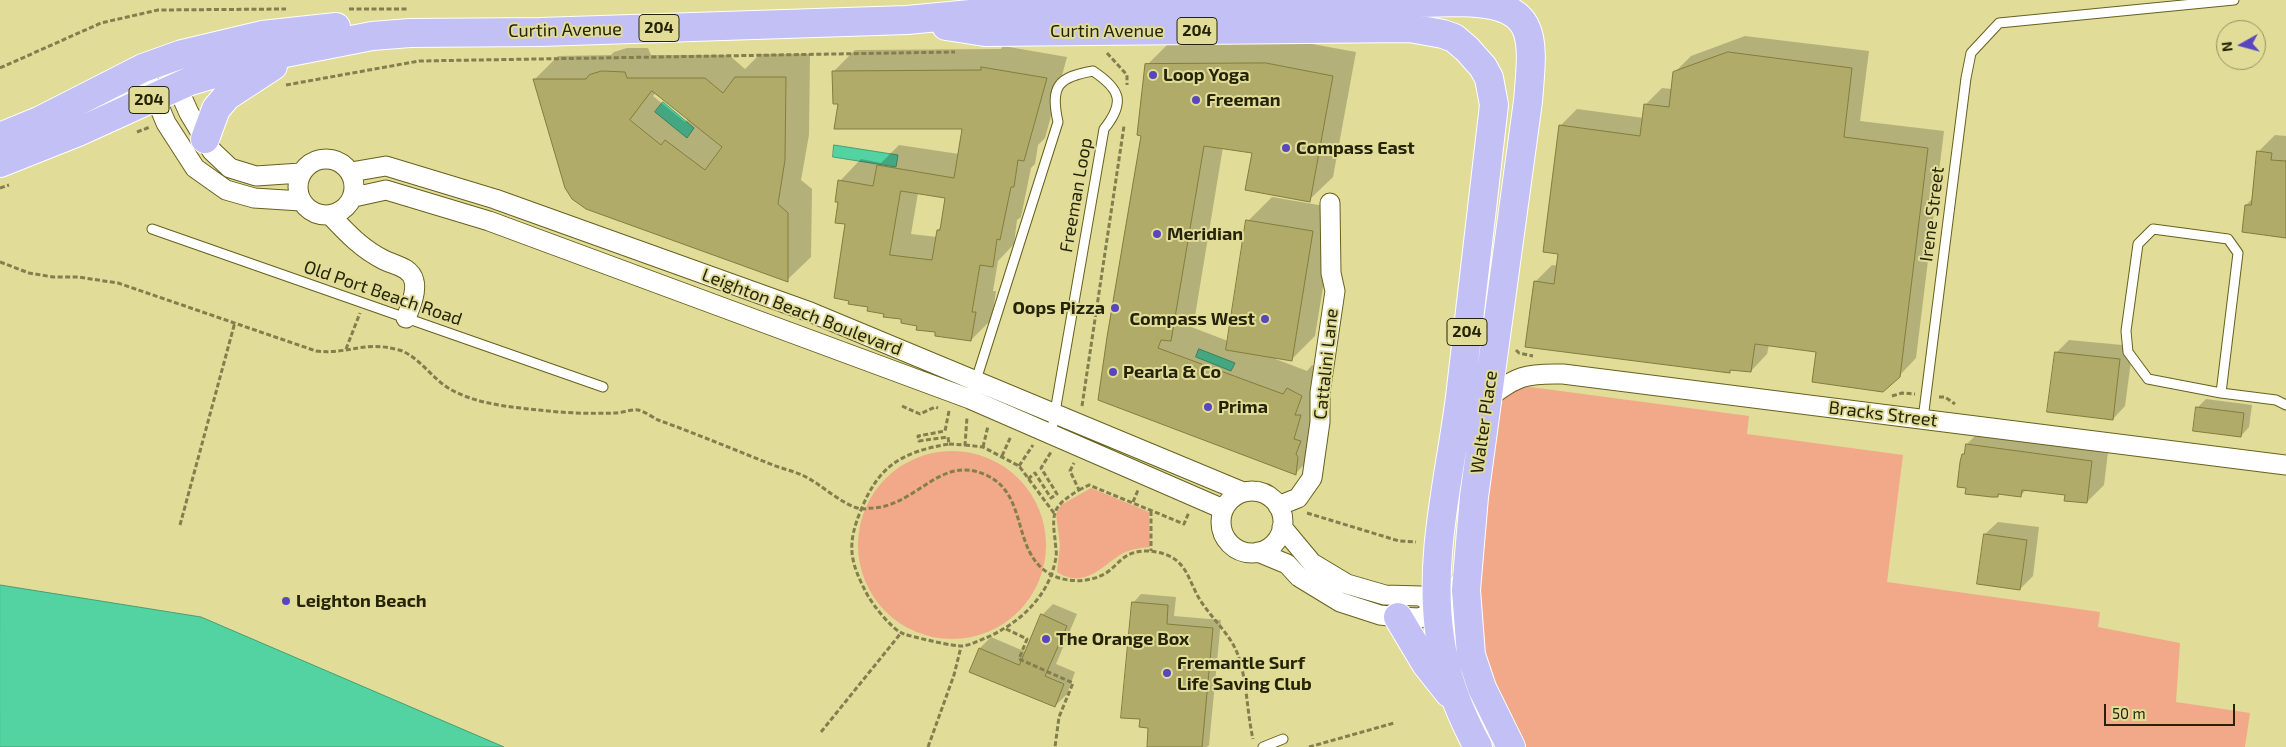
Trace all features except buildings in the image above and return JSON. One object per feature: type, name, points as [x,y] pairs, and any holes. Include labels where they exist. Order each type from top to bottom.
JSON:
[{"type":"main road","name":"Curtin Avenue","points":[[6,173],[78,132],[166,101],[190,81],[285,53],[372,36],[410,33],[540,32],[907,20],[991,12],[1458,2],[1483,2],[1504,7],[1517,14]]},
{"type":"main road","name":"Walter Place","points":[[1471,655],[1466,590],[1474,497],[1528,101],[1532,58],[1532,44],[1526,28],[1517,14]]},
{"type":"main road","name":"Curtin Avenue","points":[[907,20],[985,32],[1410,28],[1454,38],[1478,60]]},
{"type":"main road","name":"Curtin Avenue","points":[[0,138],[39,121],[154,64],[182,54],[262,35],[332,26],[372,36]]},
{"type":"main road","points":[[205,139],[216,109],[227,96],[303,49]]},
{"type":"main road","name":"Walter Place","points":[[1438,608],[1441,520],[1456,426],[1494,105],[1489,78],[1478,60]]},
{"type":"main road","name":"204","points":[[1438,608],[1442,652],[1455,700],[1478,747]]},
{"type":"main road","points":[[1398,617],[1426,664],[1455,700]]},
{"type":"main road","name":"204","points":[[1471,655],[1482,688],[1510,747]]},
{"type":"street","points":[[154,64],[166,101],[195,168],[226,190],[254,198],[301,201]]},
{"type":"street","points":[[166,101],[205,139],[212,151],[230,168],[256,176],[301,173]]},
{"type":"street","points":[[326,158],[340,162],[351,172],[355,186],[354,197],[344,210],[331,216],[317,215],[306,208],[301,201],[298,196],[298,184],[301,173],[312,162],[326,158]]},
{"type":"street","name":"Leighton Beach Boulevard","points":[[351,172],[386,166],[968,408],[1053,441],[1083,449],[1223,508]]},
{"type":"street","name":"Leighton Beach Boulevard","points":[[354,197],[386,190],[492,210],[810,312],[1243,492]]},
{"type":"street","name":"Cattalini Lane","points":[[1278,506],[1298,498],[1312,478],[1320,422],[1320,393],[1335,291],[1332,272],[1330,204]]},
{"type":"street","points":[[331,216],[357,244],[384,260],[406,269],[414,279],[414,290],[406,318]]},
{"type":"street","name":"Bracks Street","points":[[1487,399],[1504,385],[1523,376],[1563,374],[2286,465]]},
{"type":"street","points":[[1258,552],[1270,546],[1277,539],[1282,527],[1282,516],[1278,506],[1262,492],[1243,492],[1232,498],[1223,508],[1221,518],[1223,533],[1229,542],[1242,551],[1258,552],[1287,564],[1299,577],[1340,602],[1380,615],[1420,618],[1438,608],[1452,595],[1467,571]]},
{"type":"street","points":[[1282,527],[1308,558],[1328,574],[1347,584],[1375,592],[1421,596],[1450,618],[1462,634],[1471,655]]},
{"type":"lane","name":"Irene Street","points":[[1923,419],[1970,53],[1999,23],[2234,0]]},
{"type":"lane","name":"Freeman Loop","points":[[968,408],[1058,122],[1053,102],[1058,86],[1071,75],[1093,71],[1112,84],[1118,98],[1115,116],[1104,128],[1054,413],[1053,441]]},
{"type":"lane","name":"Old Port Beach Road","points":[[152,229],[603,387]]},
{"type":"lane","points":[[2221,393],[2238,253],[2228,239],[2153,229],[2138,244],[2126,331],[2128,352],[2148,379],[2221,393],[2276,400],[2286,405]]},
{"type":"lane","points":[[1263,747],[1283,739]]},
{"type":"path","points":[[282,87],[419,61],[963,51]]},
{"type":"path","points":[[132,133],[166,101]]},
{"type":"path","points":[[0,188],[6,173]]},
{"type":"path","points":[[0,262],[29,273],[118,283],[235,322],[316,352],[329,353],[362,346],[382,345],[402,351],[448,388],[469,398],[538,410],[590,414],[638,410],[658,420],[805,476],[830,493],[861,509],[896,504],[945,472],[962,469],[987,475],[1006,490],[1017,514],[1023,542],[1035,563],[1051,575],[1066,580],[1093,579],[1104,574],[1127,555],[1152,551],[1173,558],[1184,567],[1204,607],[1234,646],[1241,663],[1249,724],[1255,747]]},
{"type":"path","points":[[346,350],[363,303]]},
{"type":"path","points":[[1498,319],[1509,340],[1519,353],[1534,357]]},
{"type":"path","points":[[180,525],[235,322]]},
{"type":"path","points":[[902,406],[920,414],[935,407],[949,411],[968,408]]},
{"type":"path","points":[[1082,406],[1093,421],[1091,428]]},
{"type":"path","points":[[968,408],[974,418]]},
{"type":"path","points":[[965,445],[968,408]]},
{"type":"path","points":[[949,411],[945,431],[918,436],[920,441],[948,437],[949,444]]},
{"type":"path","points":[[982,421],[989,423]]},
{"type":"path","points":[[983,447],[988,428]]},
{"type":"path","points":[[1002,456],[1011,436]]},
{"type":"path","points":[[1028,478],[1036,473],[1051,498],[1057,494],[1041,468],[1053,441]]},
{"type":"path","points":[[1054,513],[1019,466],[1002,456],[983,447],[965,445],[949,444],[922,449],[887,468],[870,487],[853,527],[851,546],[856,573],[874,607],[901,633],[961,647],[1006,629],[1033,606],[1044,590],[1057,556],[1052,522],[1054,513],[1058,504],[1079,490],[1089,485],[1151,511],[1152,551]]},
{"type":"path","points":[[1019,466],[1031,448]]},
{"type":"path","points":[[1079,490],[1070,471],[1083,449]]},
{"type":"path","points":[[1006,629],[1027,639],[1019,659],[1073,683],[1059,717],[1055,747]]},
{"type":"path","points":[[821,732],[901,633]]},
{"type":"path","points":[[928,747],[954,675],[961,647]]},
{"type":"path","points":[[1309,747],[1394,723]]},
{"type":"shaded area","points":[[663,102],[694,128],[687,138],[655,112]]},
{"type":"shaded area","points":[[834,145],[898,155],[896,167],[833,157]]},
{"type":"shaded area","points":[[1199,349],[1235,363],[1231,371],[1196,357]]},
{"type":"shaded area","points":[[1521,384],[1523,388],[1530,387],[1749,416],[1747,434],[1903,455],[1887,582],[2100,612],[2098,627],[2180,643],[2176,702],[2250,713],[2245,747],[1526,747],[1505,711],[1485,656],[1476,592],[1497,411],[1504,397]]},
{"type":"shaded area","points":[[952,451],[979,455],[996,462],[1018,479],[1035,501],[1042,518],[1046,545],[1042,572],[1035,589],[1018,611],[996,628],[979,635],[952,639],[925,635],[908,628],[886,611],[869,589],[862,572],[858,545],[862,518],[869,501],[886,479],[908,462],[925,455]]},
{"type":"shaded area","points":[[1091,488],[1149,512],[1150,547],[1123,553],[1101,569],[1085,577],[1067,577],[1057,572],[1060,545],[1056,514],[1061,505]]},
{"type":"shaded area","points":[[0,585],[201,617],[504,747],[0,747]]},
{"type":"place","name":"Loop Yoga","points":[[1153,75]]},
{"type":"place","name":"Freeman","points":[[1196,100]]},
{"type":"place","name":"Compass East","points":[[1286,148]]},
{"type":"place","name":"Meridian","points":[[1157,234]]},
{"type":"place","name":"Oops Pizza","points":[[1115,308]]},
{"type":"place","name":"Compass West","points":[[1265,319]]},
{"type":"place","name":"Pearla & Co","points":[[1113,372]]},
{"type":"place","name":"Prima","points":[[1208,407]]},
{"type":"place","name":"Leighton Beach","points":[[286,601]]},
{"type":"place","name":"The Orange Box","points":[[1046,639]]},
{"type":"place","name":"Fremantle Surf Life Saving Club","points":[[1167,673]]}]
